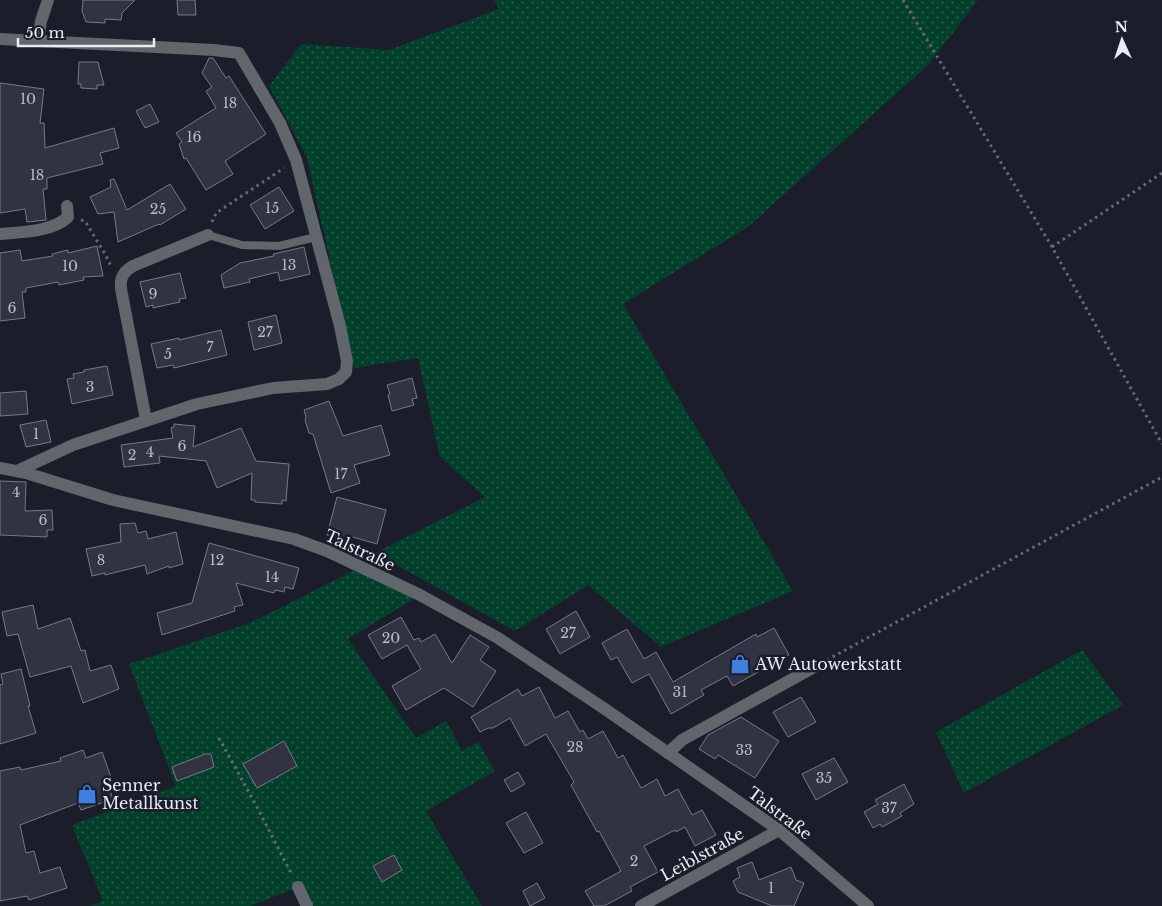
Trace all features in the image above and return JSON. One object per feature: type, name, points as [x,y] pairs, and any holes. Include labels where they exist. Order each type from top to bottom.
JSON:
[{"type":"street","points":[[38,40],[48,0]]},
{"type":"street","points":[[0,38],[239,53],[280,123],[296,160],[347,361],[346,372],[339,379],[327,384],[274,388],[197,404],[73,445],[17,471]]},
{"type":"street","points":[[0,234],[28,231],[61,223],[68,212]]},
{"type":"street","points":[[146,420],[120,285],[122,277],[126,270],[134,266],[208,235]]},
{"type":"street","name":"Talstraße","points":[[0,468],[17,471],[113,500],[294,539],[327,551],[420,595],[477,626],[541,665],[779,830],[868,906]]},
{"type":"street","points":[[668,753],[682,740],[816,666]]},
{"type":"street","name":"Leiblstraße","points":[[641,906],[779,830]]},
{"type":"street","points":[[298,887],[308,906]]},
{"type":"lane","points":[[208,235],[242,245],[279,246],[316,238]]},
{"type":"path","points":[[903,0],[1052,247],[1162,444]]},
{"type":"path","points":[[208,235],[216,213],[296,160]]},
{"type":"path","points":[[1052,247],[1162,173]]},
{"type":"path","points":[[68,212],[85,221],[113,271],[122,277]]},
{"type":"path","points":[[816,666],[1162,477]]},
{"type":"path","points":[[219,738],[258,808],[298,887]]},
{"type":"green space","points":[[494,0],[978,0],[928,65],[749,226],[623,304],[793,591],[661,647],[588,585],[515,631],[375,553],[485,497],[440,457],[418,358],[354,368],[307,158],[269,86],[301,44],[389,50],[499,9]]},
{"type":"green space","points":[[361,567],[420,595],[348,639],[416,738],[446,721],[462,751],[478,742],[495,771],[426,811],[482,906],[307,906],[298,887],[250,906],[90,906],[103,901],[72,825],[176,786],[129,664],[250,623]]},
{"type":"green space","points":[[1082,650],[1123,705],[964,793],[936,732]]},
{"type":"building","points":[[83,0],[135,0],[122,13],[121,20],[105,19],[105,23],[86,22],[82,11]]},
{"type":"building","points":[[177,0],[195,0],[196,15],[178,15]]},
{"type":"building","points":[[209,58],[213,58],[226,78],[229,76],[266,134],[225,161],[233,174],[206,190],[186,158],[184,159],[179,144],[182,142],[176,133],[216,108],[206,91],[212,87],[202,73]]},
{"type":"building","points":[[79,62],[98,62],[104,85],[97,85],[97,89],[81,88],[81,84],[78,84]]},
{"type":"building","points":[[0,83],[44,89],[40,123],[44,123],[45,148],[114,128],[119,148],[100,153],[103,164],[47,178],[47,189],[43,189],[46,220],[27,222],[25,209],[0,213]]},
{"type":"building","points":[[150,104],[159,122],[145,128],[136,111]]},
{"type":"building","points":[[114,179],[127,210],[170,184],[186,209],[160,225],[118,242],[114,212],[98,214],[90,197],[111,187],[110,180]]},
{"type":"building","points":[[279,187],[294,211],[265,229],[250,205]]},
{"type":"building","points":[[97,246],[103,276],[83,277],[84,280],[59,285],[58,282],[26,288],[26,292],[22,292],[25,318],[0,321],[0,253],[20,250],[22,261],[53,256],[52,254],[68,250],[68,253]]},
{"type":"building","points":[[304,247],[310,274],[280,281],[278,272],[249,279],[250,282],[224,288],[221,275],[240,263]]},
{"type":"building","points":[[180,273],[186,298],[179,299],[180,302],[153,308],[153,305],[146,307],[140,282]]},
{"type":"building","points":[[276,315],[282,343],[254,350],[248,322]]},
{"type":"building","points":[[221,330],[227,355],[174,368],[173,365],[157,368],[151,344],[179,338],[179,340]]},
{"type":"building","points":[[107,366],[113,395],[72,404],[67,379],[74,378],[73,374],[84,372],[84,370]]},
{"type":"building","points":[[412,378],[417,398],[412,399],[414,405],[392,411],[387,385]]},
{"type":"building","points":[[26,391],[28,414],[0,416],[0,393]]},
{"type":"building","points":[[329,401],[343,436],[381,425],[390,455],[354,465],[360,483],[331,493],[313,434],[309,433],[304,410]]},
{"type":"building","points":[[46,420],[51,442],[26,447],[20,425]]},
{"type":"building","points":[[174,424],[195,426],[193,447],[241,428],[256,461],[289,464],[286,501],[282,500],[282,504],[251,500],[252,473],[217,488],[206,461],[159,456],[160,463],[124,467],[121,445],[173,438],[171,428],[174,427]]},
{"type":"building","points":[[0,481],[26,482],[25,511],[52,510],[53,530],[47,530],[47,537],[0,535]]},
{"type":"building","points":[[337,497],[386,510],[377,544],[349,536],[348,541],[327,535]]},
{"type":"building","points":[[135,523],[138,533],[146,531],[148,539],[176,532],[183,564],[169,568],[169,566],[147,574],[145,565],[105,575],[105,573],[92,576],[86,549],[121,542],[120,524]]},
{"type":"building","points":[[209,543],[299,568],[293,589],[285,587],[284,592],[275,590],[274,593],[236,583],[243,605],[234,607],[235,611],[162,635],[157,613],[192,603]]},
{"type":"building","points":[[33,605],[38,629],[70,618],[81,651],[85,650],[90,671],[111,665],[119,689],[83,703],[71,666],[30,677],[18,634],[7,636],[2,612]]},
{"type":"building","points":[[576,611],[590,637],[560,654],[546,629]]},
{"type":"building","points":[[401,617],[414,640],[419,638],[421,642],[435,634],[452,663],[470,635],[489,647],[480,660],[496,671],[473,707],[444,688],[406,710],[392,686],[421,669],[407,645],[382,659],[368,635]]},
{"type":"building","points":[[774,628],[789,655],[733,686],[727,676],[701,690],[704,695],[671,714],[649,674],[632,683],[617,657],[611,660],[602,643],[627,629],[644,659],[656,652],[673,682],[756,634],[757,637]]},
{"type":"building","points":[[21,669],[30,706],[28,706],[36,733],[0,744],[0,685],[3,684],[1,674]]},
{"type":"building","points":[[539,687],[555,718],[568,711],[580,732],[583,730],[588,739],[603,731],[618,758],[623,755],[641,788],[657,779],[665,796],[678,789],[692,815],[702,810],[716,835],[695,846],[685,827],[644,846],[658,872],[630,887],[632,891],[604,906],[594,906],[585,891],[621,871],[571,785],[574,782],[546,734],[525,746],[510,718],[493,728],[480,732],[471,717],[518,689],[522,696]]},
{"type":"building","points":[[801,697],[816,722],[788,737],[773,712]]},
{"type":"building","points":[[741,717],[779,741],[755,778],[718,755],[715,759],[699,749],[708,735]]},
{"type":"building","points":[[284,741],[297,766],[257,788],[243,764]]},
{"type":"building","points":[[83,750],[86,758],[102,752],[112,780],[107,782],[113,799],[81,810],[78,803],[20,825],[26,853],[34,851],[40,873],[60,867],[67,888],[29,900],[27,896],[0,901],[0,771],[20,767],[21,770],[61,761],[60,758]]},
{"type":"building","points":[[205,754],[211,754],[214,767],[177,781],[172,767]]},
{"type":"building","points":[[834,758],[848,782],[816,800],[802,774]]},
{"type":"building","points":[[518,772],[525,784],[511,792],[504,780]]},
{"type":"building","points":[[904,784],[914,804],[900,813],[902,816],[882,827],[880,824],[873,828],[864,812],[878,804],[875,800]]},
{"type":"building","points":[[526,812],[543,843],[524,853],[506,823]]},
{"type":"building","points":[[394,855],[402,870],[382,882],[373,866]]},
{"type":"building","points":[[752,862],[759,880],[791,867],[796,880],[804,883],[794,906],[772,906],[738,892],[733,881],[740,877],[737,868]]},
{"type":"building","points":[[537,883],[545,898],[530,906],[523,891]]},
{"type":"place","name":"AW Autowerkstatt","points":[[740,664]]},
{"type":"place","name":"Senner Metallkunst","points":[[87,794]]}]
